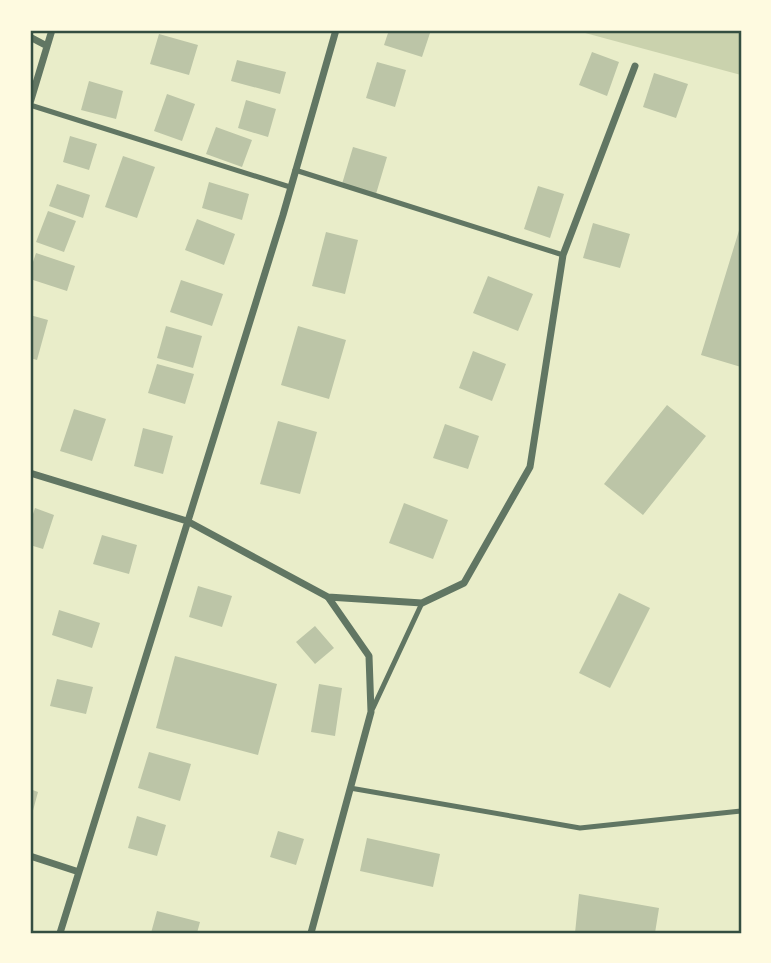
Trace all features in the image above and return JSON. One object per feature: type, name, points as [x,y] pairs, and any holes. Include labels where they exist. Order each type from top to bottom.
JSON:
[{"type":"street","points":[[30,104],[52,30]]},
{"type":"street","points":[[60,933],[336,30]]},
{"type":"street","points":[[30,37],[47,46]]},
{"type":"street","points":[[30,473],[187,521],[328,597],[422,603],[464,583],[530,467],[563,254],[635,66]]},
{"type":"street","points":[[311,933],[371,712],[369,656],[328,597]]},
{"type":"street","points":[[30,856],[79,872]]},
{"type":"lane","points":[[30,104],[290,187]]},
{"type":"lane","points":[[295,170],[563,254]]},
{"type":"lane","points":[[371,712],[422,603]]},
{"type":"lane","points":[[350,788],[580,828],[741,811]]},
{"type":"green space","points":[[574,30],[741,30],[741,75]]},
{"type":"building","points":[[389,30],[431,30],[422,57],[384,45]]},
{"type":"building","points":[[159,34],[198,45],[189,75],[150,64]]},
{"type":"building","points":[[592,52],[619,62],[607,96],[579,85]]},
{"type":"building","points":[[237,60],[286,72],[280,94],[231,81]]},
{"type":"building","points":[[377,62],[406,70],[395,107],[366,98]]},
{"type":"building","points":[[654,73],[688,84],[676,118],[643,107]]},
{"type":"building","points":[[89,81],[123,91],[116,119],[81,110]]},
{"type":"building","points":[[167,94],[195,104],[182,141],[154,131]]},
{"type":"building","points":[[246,100],[276,109],[268,137],[238,128]]},
{"type":"building","points":[[216,127],[252,140],[242,167],[206,154]]},
{"type":"building","points":[[70,136],[97,144],[89,170],[63,162]]},
{"type":"building","points":[[353,147],[387,157],[376,194],[342,184]]},
{"type":"building","points":[[123,156],[155,167],[137,218],[105,207]]},
{"type":"building","points":[[209,182],[249,194],[242,220],[202,208]]},
{"type":"building","points":[[57,184],[90,195],[83,218],[49,206]]},
{"type":"building","points":[[538,186],[564,194],[550,238],[524,229]]},
{"type":"building","points":[[48,211],[76,221],[64,252],[36,242]]},
{"type":"building","points":[[197,219],[235,234],[224,265],[185,250]]},
{"type":"building","points":[[593,223],[630,234],[620,268],[583,258]]},
{"type":"building","points":[[741,224],[741,367],[701,355]]},
{"type":"building","points":[[326,232],[358,240],[345,294],[312,286]]},
{"type":"building","points":[[36,253],[75,266],[67,291],[30,279]]},
{"type":"building","points":[[488,276],[533,294],[518,331],[473,313]]},
{"type":"building","points":[[181,280],[223,294],[212,326],[170,312]]},
{"type":"building","points":[[30,315],[48,320],[37,360],[30,358]]},
{"type":"building","points":[[166,326],[202,336],[193,368],[157,358]]},
{"type":"building","points":[[298,326],[346,340],[329,399],[281,385]]},
{"type":"building","points":[[473,351],[506,364],[492,401],[459,388]]},
{"type":"building","points":[[157,364],[194,374],[185,404],[148,393]]},
{"type":"building","points":[[667,405],[706,436],[643,515],[604,484]]},
{"type":"building","points":[[74,409],[106,419],[92,461],[60,451]]},
{"type":"building","points":[[278,421],[317,432],[300,494],[260,484]]},
{"type":"building","points":[[445,424],[479,436],[468,469],[433,458]]},
{"type":"building","points":[[143,428],[173,436],[163,474],[134,466]]},
{"type":"building","points":[[404,503],[448,520],[433,559],[389,543]]},
{"type":"building","points":[[35,508],[54,515],[43,549],[30,545],[30,523]]},
{"type":"building","points":[[102,535],[137,545],[129,574],[93,564]]},
{"type":"building","points":[[198,586],[232,596],[222,627],[189,617]]},
{"type":"building","points":[[619,593],[650,608],[610,688],[579,673]]},
{"type":"building","points":[[59,610],[100,623],[92,648],[52,635]]},
{"type":"building","points":[[315,626],[334,648],[315,664],[296,642]]},
{"type":"building","points":[[175,656],[277,684],[258,755],[156,728]]},
{"type":"building","points":[[57,679],[93,687],[86,714],[50,706]]},
{"type":"building","points":[[319,684],[342,688],[335,736],[311,732]]},
{"type":"building","points":[[149,752],[191,764],[180,801],[138,788]]},
{"type":"building","points":[[30,789],[38,792],[31,818],[30,818]]},
{"type":"building","points":[[137,816],[166,825],[157,856],[128,848]]},
{"type":"building","points":[[278,831],[304,839],[296,865],[270,857]]},
{"type":"building","points":[[367,838],[440,854],[433,887],[360,871]]},
{"type":"building","points":[[579,894],[659,908],[655,933],[575,933]]},
{"type":"building","points":[[157,911],[200,922],[197,933],[151,933]]}]
